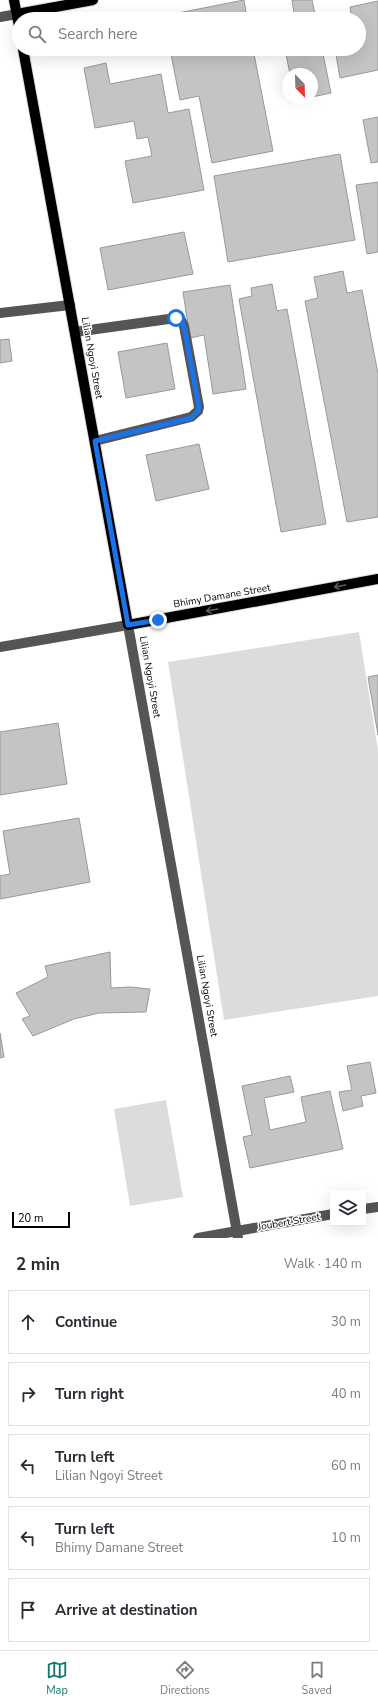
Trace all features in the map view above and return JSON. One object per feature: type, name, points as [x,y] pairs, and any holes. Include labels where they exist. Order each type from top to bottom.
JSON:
[{"type":"main road","points":[[14,0],[17,12]]},
{"type":"main road","points":[[28,12],[93,0]]},
{"type":"main road","name":"Lilian Ngoyi Street","points":[[24,56],[128,625]]},
{"type":"main road","name":"Bhimy Damane Street","points":[[128,625],[378,579]]},
{"type":"street","points":[[0,17],[12,15]]},
{"type":"street","points":[[0,313],[70,305]]},
{"type":"street","points":[[75,332],[176,318],[181,320],[184,326],[199,407],[198,411],[191,418],[95,441]]},
{"type":"street","name":"Bhimy Damane Street","points":[[0,647],[128,625]]},
{"type":"street","name":"Lilian Ngoyi Street","points":[[128,625],[238,1235]]},
{"type":"street","points":[[366,1208],[378,1206]]},
{"type":"street","name":"Joubert Street","points":[[198,1238],[238,1235],[330,1215]]},
{"type":"shaded area","points":[[359,632],[378,750],[378,996],[224,1020],[168,662]]},
{"type":"shaded area","points":[[166,1100],[183,1197],[130,1206],[114,1109]]},
{"type":"building","points":[[244,0],[246,12],[183,12]]},
{"type":"building","points":[[292,0],[312,0],[315,12],[294,12]]},
{"type":"building","points":[[378,1],[378,70],[340,78],[336,56],[366,56],[366,12],[351,12],[350,7]]},
{"type":"building","points":[[171,56],[254,56],[273,151],[212,163],[199,96],[180,100]]},
{"type":"building","points":[[286,56],[323,56],[331,93],[318,96],[318,68],[289,68]]},
{"type":"building","points":[[106,63],[110,84],[161,74],[168,113],[189,109],[204,190],[133,203],[125,161],[152,156],[148,137],[137,139],[134,121],[95,128],[84,68]]},
{"type":"building","points":[[378,117],[378,162],[371,163],[363,120]]},
{"type":"building","points":[[340,154],[355,240],[228,262],[214,176]]},
{"type":"building","points":[[378,182],[378,252],[367,254],[356,185]]},
{"type":"building","points":[[184,232],[193,274],[108,290],[100,248]]},
{"type":"building","points":[[343,271],[347,293],[362,290],[378,374],[378,517],[347,522],[305,301],[318,298],[314,277]]},
{"type":"building","points":[[272,284],[277,311],[287,309],[326,524],[281,532],[239,299],[252,296],[251,288]]},
{"type":"building","points":[[230,285],[246,389],[213,394],[204,335],[190,338],[183,292]]},
{"type":"building","points":[[9,339],[12,361],[0,363],[0,340]]},
{"type":"building","points":[[167,343],[175,389],[126,398],[118,352]]},
{"type":"building","points":[[199,444],[209,489],[156,501],[146,455]]},
{"type":"building","points":[[378,675],[378,735],[368,677]]},
{"type":"building","points":[[58,723],[67,784],[0,795],[0,732]]},
{"type":"building","points":[[79,818],[90,882],[0,899],[0,876],[10,874],[3,831]]},
{"type":"building","points":[[110,952],[111,988],[130,987],[150,989],[146,1012],[99,1013],[74,1019],[33,1036],[22,1019],[30,1016],[16,993],[48,977],[45,966]]},
{"type":"building","points":[[0,1033],[4,1057],[0,1058]]},
{"type":"building","points":[[370,1062],[376,1093],[361,1096],[363,1106],[343,1111],[339,1092],[352,1090],[347,1066]]},
{"type":"building","points":[[290,1076],[294,1092],[264,1098],[270,1130],[306,1122],[301,1097],[330,1091],[343,1149],[250,1168],[243,1137],[252,1135],[242,1086]]},
{"type":"route","points":[[158,620],[128,625],[95,441],[191,418],[198,411],[199,407],[184,326],[181,320],[176,318]]}]
